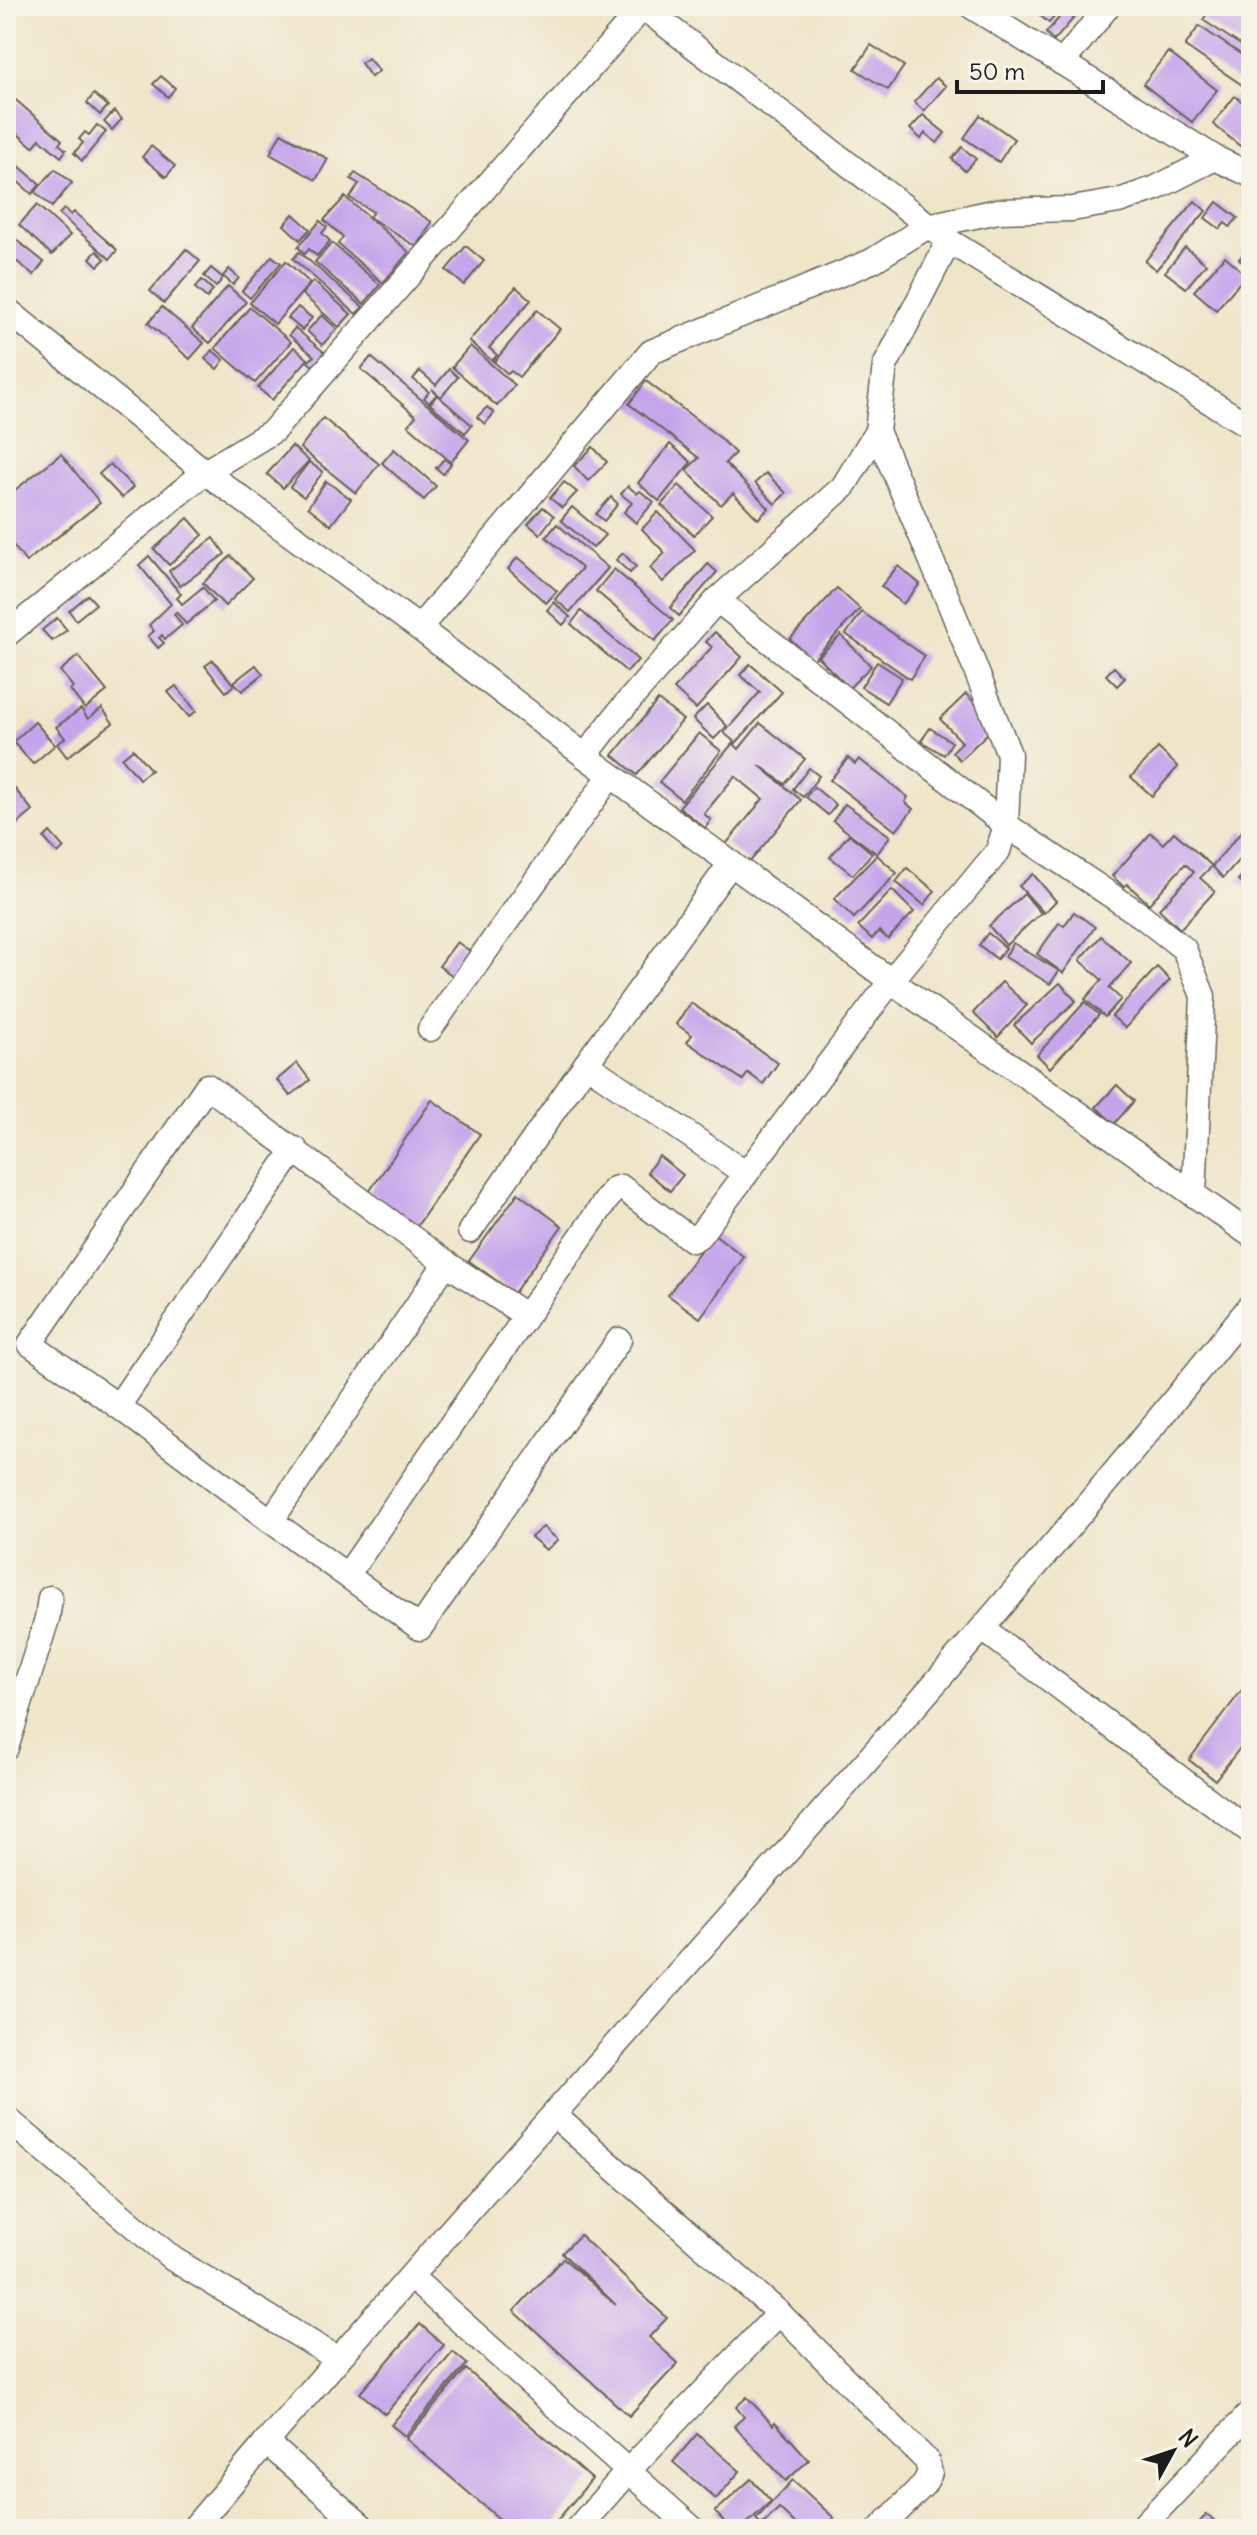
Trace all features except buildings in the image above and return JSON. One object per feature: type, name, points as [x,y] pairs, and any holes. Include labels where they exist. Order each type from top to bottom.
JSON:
[{"type":"street","points":[[6,635],[205,472],[273,431],[643,6],[949,241],[1251,427]]},
{"type":"street","points":[[971,6],[1215,158],[1251,175]]},
{"type":"street","points":[[1062,63],[1108,6]]},
{"type":"street","points":[[419,628],[651,352],[872,261],[928,226],[998,211],[1072,209],[1119,201],[1156,188],[1215,158]]},
{"type":"street","points":[[585,756],[717,600],[843,487],[877,431],[885,366],[949,241]]},
{"type":"street","points":[[6,309],[205,472],[419,628],[585,756],[891,981],[1251,1235]]},
{"type":"street","points":[[348,1574],[614,1189],[621,1187],[692,1240],[699,1236],[891,981],[998,851],[1006,825],[1009,754],[877,431]]},
{"type":"street","points":[[717,600],[1006,825],[1142,916],[1184,949],[1203,996],[1194,1195]]},
{"type":"street","points":[[430,1029],[611,775]]},
{"type":"street","points":[[470,1231],[731,863]]},
{"type":"street","points":[[586,1064],[746,1174]]},
{"type":"street","points":[[525,1315],[446,1263],[207,1086],[30,1344],[420,1628],[619,1340]]},
{"type":"street","points":[[118,1406],[295,1149]]},
{"type":"street","points":[[271,1521],[446,1263]]},
{"type":"street","points":[[193,2529],[338,2359],[983,1629],[1135,1451],[1251,1305]]},
{"type":"street","points":[[6,1748],[47,1619],[50,1598]]},
{"type":"street","points":[[983,1629],[1251,1832]]},
{"type":"street","points":[[554,2115],[779,2313],[927,2461],[930,2473],[924,2484],[880,2529]]},
{"type":"street","points":[[6,2118],[173,2259],[338,2359]]},
{"type":"street","points":[[411,2277],[693,2529]]},
{"type":"street","points":[[577,2529],[779,2313]]},
{"type":"street","points":[[1140,2529],[1246,2427]]},
{"type":"street","points":[[266,2442],[365,2529]]}]
